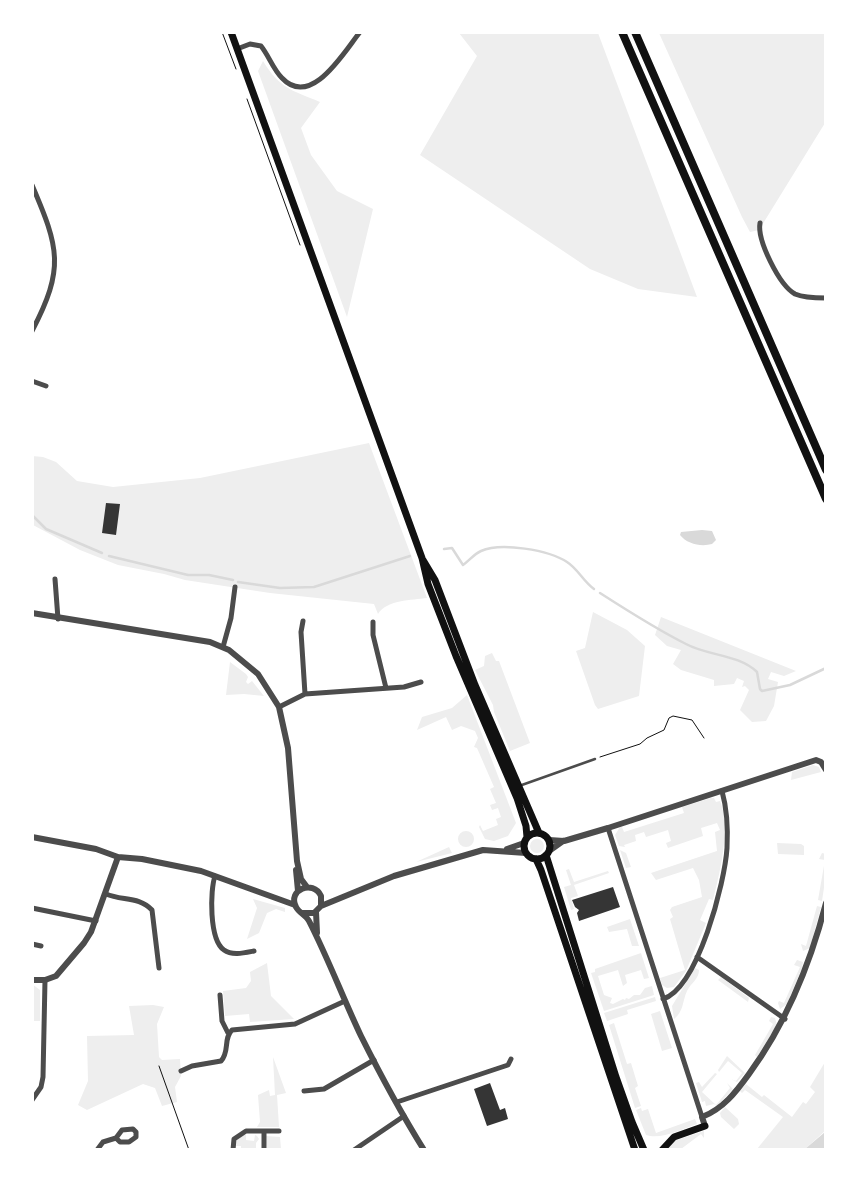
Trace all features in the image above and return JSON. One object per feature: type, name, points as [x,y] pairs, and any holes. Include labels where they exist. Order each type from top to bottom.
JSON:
[{"type":"highway","points":[[622,32],[826,499]]},
{"type":"highway","points":[[635,32],[826,470]]},
{"type":"main road","points":[[231,32],[422,558],[435,580],[515,787],[526,826],[526,853],[536,859],[542,870],[635,1150]]},
{"type":"main road","points":[[515,787],[539,833],[549,840],[548,853],[616,1077],[644,1150]]},
{"type":"main road","points":[[526,840],[539,833]]},
{"type":"main road","points":[[536,859],[548,853]]},
{"type":"main road","points":[[662,1150],[674,1137],[705,1126]]},
{"type":"street","points":[[237,48],[250,44],[261,46],[281,78],[294,86],[303,87],[318,82],[328,73],[360,32]]},
{"type":"street","points":[[32,185],[50,227],[56,256],[50,294],[32,331]]},
{"type":"street","points":[[760,223],[759,230],[762,244],[785,284],[801,296],[826,298]]},
{"type":"street","points":[[32,381],[46,386]]},
{"type":"street","points":[[55,579],[58,619]]},
{"type":"street","points":[[223,647],[231,618],[235,587]]},
{"type":"street","points":[[32,613],[58,619],[191,638],[223,647],[258,674],[279,707],[288,748],[301,879],[307,887],[317,890],[321,896],[321,906]]},
{"type":"street","points":[[303,621],[301,632],[305,694]]},
{"type":"street","points":[[372,622],[373,635],[386,688]]},
{"type":"street","points":[[279,707],[305,694],[386,688],[414,685],[420,682]]},
{"type":"street","points":[[549,840],[564,841],[608,828],[816,760],[822,762],[826,770]]},
{"type":"street","points":[[663,999],[673,994],[681,986],[697,957],[709,926],[724,866],[727,822],[722,791]]},
{"type":"street","points":[[608,828],[705,1126]]},
{"type":"street","points":[[32,837],[96,850],[118,857],[160,862],[216,876],[295,905],[303,913],[319,940],[345,1001],[374,1060],[424,1150]]},
{"type":"street","points":[[503,850],[515,848],[526,840]]},
{"type":"street","points":[[548,853],[564,841]]},
{"type":"street","points":[[303,913],[316,912],[321,906],[341,896],[409,871],[486,849],[526,853]]},
{"type":"street","points":[[32,980],[45,980],[60,973],[91,932],[118,857]]},
{"type":"street","points":[[295,905],[298,861]]},
{"type":"street","points":[[216,876],[211,893],[217,943],[223,950],[231,953],[254,950]]},
{"type":"street","points":[[269,895],[289,898],[307,887]]},
{"type":"street","points":[[106,894],[124,900],[138,899],[152,910],[159,968]]},
{"type":"street","points":[[321,896],[341,896]]},
{"type":"street","points":[[702,1117],[718,1110],[738,1088],[759,1060],[785,1019],[810,957],[826,903]]},
{"type":"street","points":[[32,908],[96,920]]},
{"type":"street","points":[[316,912],[319,940]]},
{"type":"street","points":[[32,944],[41,946]]},
{"type":"street","points":[[697,957],[785,1019]]},
{"type":"street","points":[[32,1100],[41,1087],[43,1077],[45,980]]},
{"type":"street","points":[[181,1071],[192,1066],[221,1061],[227,1051],[228,1033],[222,1021],[220,995]]},
{"type":"street","points":[[228,1033],[234,1029],[295,1024],[345,1001]]},
{"type":"street","points":[[397,1102],[508,1065],[511,1059]]},
{"type":"street","points":[[304,1091],[324,1089],[374,1060]]},
{"type":"street","points":[[354,1150],[404,1116]]},
{"type":"street","points":[[233,1150],[234,1139],[240,1134],[278,1131]]},
{"type":"street","points":[[264,1132],[264,1150]]},
{"type":"street","points":[[97,1150],[103,1142],[116,1138]]},
{"type":"lane","points":[[515,787],[595,759]]},
{"type":"path","points":[[595,759],[640,744],[666,729],[669,718],[672,716],[692,720],[704,738]]},
{"type":"path","points":[[159,1066],[189,1150]]},
{"type":"shaded area","points":[[459,33],[598,33],[697,297],[638,289],[590,269],[420,155],[477,56]]},
{"type":"shaded area","points":[[659,33],[825,33],[825,123],[759,230],[750,232],[742,217]]},
{"type":"shaded area","points":[[263,61],[275,78],[287,88],[320,102],[301,128],[311,155],[337,191],[373,209],[347,317],[258,71]]},
{"type":"shaded area","points":[[369,443],[427,598],[393,603],[382,609],[378,614],[374,604],[270,593],[185,580],[118,565],[80,550],[33,525],[32,456],[43,457],[56,462],[77,481],[113,487],[200,478]]},
{"type":"shaded area","points":[[712,531],[716,540],[712,544],[694,544],[686,541],[680,535],[681,532]]},
{"type":"shaded area","points":[[593,612],[627,630],[645,646],[639,696],[598,709],[576,651],[585,648]]},
{"type":"shaded area","points":[[661,617],[796,671],[784,676],[771,672],[768,679],[778,682],[774,706],[766,721],[752,722],[740,710],[749,690],[745,686],[742,687],[744,681],[737,678],[734,684],[714,686],[714,680],[681,670],[673,664],[681,650],[667,646],[655,635]]},
{"type":"shaded area","points":[[492,653],[496,661],[499,661],[530,743],[510,751],[493,705],[475,670],[484,666],[485,656]]},
{"type":"shaded area","points":[[230,662],[246,674],[248,677],[246,682],[248,684],[252,681],[264,696],[226,695]]},
{"type":"shaded area","points":[[467,695],[516,823],[508,836],[494,841],[485,839],[479,827],[480,825],[483,831],[498,825],[496,819],[501,817],[498,808],[492,810],[490,805],[496,803],[490,789],[494,787],[477,748],[474,747],[478,738],[475,731],[461,726],[452,730],[446,717],[417,730],[422,717],[452,708]]},
{"type":"shaded area","points":[[813,765],[819,767],[821,772],[791,780],[792,772]]},
{"type":"shaded area","points":[[714,798],[716,802],[720,801],[725,824],[723,850],[716,889],[713,900],[709,899],[700,920],[706,923],[686,971],[674,987],[667,988],[662,985],[660,978],[685,970],[670,919],[673,917],[670,910],[672,907],[702,897],[699,880],[693,868],[656,880],[651,873],[717,851],[715,832],[720,830],[717,823],[701,828],[703,836],[668,848],[666,843],[671,841],[668,830],[646,837],[644,832],[635,835],[636,841],[624,845],[625,847],[619,846],[615,835],[620,827],[622,827],[624,832],[684,813],[682,807]]},
{"type":"shaded area","points":[[466,831],[474,839],[466,847],[458,839]]},
{"type":"shaded area","points":[[534,839],[540,839],[544,846],[540,853],[534,853],[530,849],[530,843]]},
{"type":"shaded area","points":[[777,843],[801,844],[804,846],[804,855],[778,854]]},
{"type":"shaded area","points":[[449,847],[452,853],[416,862]]},
{"type":"shaded area","points":[[620,850],[626,853],[631,867],[626,868]]},
{"type":"shaded area","points":[[822,853],[826,854],[822,901],[818,900],[825,860],[819,859]]},
{"type":"shaded area","points":[[569,869],[574,882],[608,871],[609,873],[574,885],[578,896],[571,898],[574,909],[571,910],[564,887],[571,885],[566,870]]},
{"type":"shaded area","points":[[253,899],[285,908],[285,912],[276,909],[267,913],[259,933],[247,939],[257,908]]},
{"type":"shaded area","points":[[817,906],[821,907],[810,948],[803,951],[801,944],[806,946]]},
{"type":"shaded area","points":[[630,919],[639,946],[632,946],[627,929],[609,932],[607,927]]},
{"type":"shaded area","points":[[641,953],[649,978],[644,979],[641,970],[625,975],[627,983],[623,986],[618,970],[598,976],[604,995],[612,998],[610,1003],[613,1004],[626,998],[629,999],[634,995],[640,995],[645,988],[652,986],[654,995],[604,1011],[591,973],[595,972],[595,969]]},
{"type":"shaded area","points":[[797,960],[803,962],[802,968],[787,1004],[780,1009],[778,1003],[779,1001],[784,1003],[800,967],[794,965]]},
{"type":"shaded area","points":[[267,963],[271,996],[294,1019],[250,1022],[249,1014],[225,1016],[223,991],[246,988],[251,981],[250,972]]},
{"type":"shaded area","points":[[695,968],[699,970],[698,976],[687,991],[681,1010],[674,1019],[672,1006]]},
{"type":"shaded area","points":[[721,977],[749,998],[748,1002],[718,980]]},
{"type":"shaded area","points":[[32,984],[40,990],[40,1021],[33,1021]]},
{"type":"shaded area","points":[[655,997],[656,1001],[627,1010],[628,1014],[607,1021],[604,1013]]},
{"type":"shaded area","points":[[153,1005],[164,1007],[157,1024],[159,1057],[162,1060],[180,1059],[181,1076],[175,1087],[177,1102],[162,1106],[155,1088],[143,1084],[87,1110],[78,1105],[88,1081],[87,1036],[134,1035],[129,1006]]},
{"type":"shaded area","points":[[660,1011],[672,1048],[662,1051],[651,1014]]},
{"type":"shaded area","points":[[771,1017],[775,1018],[777,1025],[757,1057],[755,1055],[773,1024],[769,1021]]},
{"type":"shaded area","points":[[614,1023],[627,1064],[631,1063],[638,1086],[635,1088],[641,1106],[635,1108],[609,1025]]},
{"type":"shaded area","points":[[727,1056],[745,1073],[737,1082],[731,1079],[736,1081],[742,1073],[728,1061],[719,1072],[718,1070]]},
{"type":"shaded area","points":[[273,1057],[286,1093],[277,1095],[279,1127],[257,1127],[260,1122],[258,1095],[269,1090],[270,1096],[275,1095]]},
{"type":"shaded area","points":[[825,1062],[825,1131],[805,1149],[757,1149],[783,1117],[745,1090],[742,1093],[740,1091],[746,1084],[762,1097],[764,1095],[792,1117],[803,1102],[806,1104],[815,1092],[810,1087]]},
{"type":"shaded area","points":[[715,1073],[717,1074],[702,1092],[716,1105],[730,1088],[727,1083],[733,1089],[717,1106],[714,1104],[706,1106],[705,1101],[702,1102],[696,1083],[699,1082],[702,1087]]},
{"type":"shaded area","points":[[725,1107],[738,1119],[739,1124],[734,1129],[721,1117],[720,1113]]},
{"type":"shaded area","points":[[641,1108],[642,1111],[648,1109],[656,1133],[695,1119],[697,1124],[665,1135],[646,1135],[636,1110]]},
{"type":"shaded area","points":[[704,1131],[704,1138],[701,1134],[681,1149],[666,1150],[674,1141]]},
{"type":"shaded area","points":[[825,1132],[825,1149],[805,1149]]},
{"type":"shaded area","points":[[246,1135],[246,1140],[254,1141],[255,1135],[257,1136],[259,1139],[256,1143],[256,1149],[241,1149],[241,1146],[236,1146],[237,1140]]},
{"type":"shaded area","points":[[266,1136],[280,1137],[281,1149],[267,1149]]},
{"type":"building","points":[[106,503],[120,504],[116,535],[102,533]]},
{"type":"building","points":[[613,887],[620,907],[579,921],[577,913],[579,910],[575,907],[572,900]]},
{"type":"building","points":[[490,1083],[500,1110],[505,1108],[508,1119],[487,1126],[474,1089]]},
{"type":"waterway","points":[[32,515],[46,529],[102,553]]},
{"type":"waterway","points":[[444,549],[452,548],[463,565],[478,552],[490,548],[512,547],[549,554],[571,565],[594,589]]},
{"type":"waterway","points":[[109,556],[188,575],[209,575],[233,580]]},
{"type":"waterway","points":[[238,582],[280,588],[314,587],[410,556]]},
{"type":"waterway","points":[[600,593],[686,644],[732,658],[749,666],[757,672],[762,691],[790,685],[826,668]]}]
